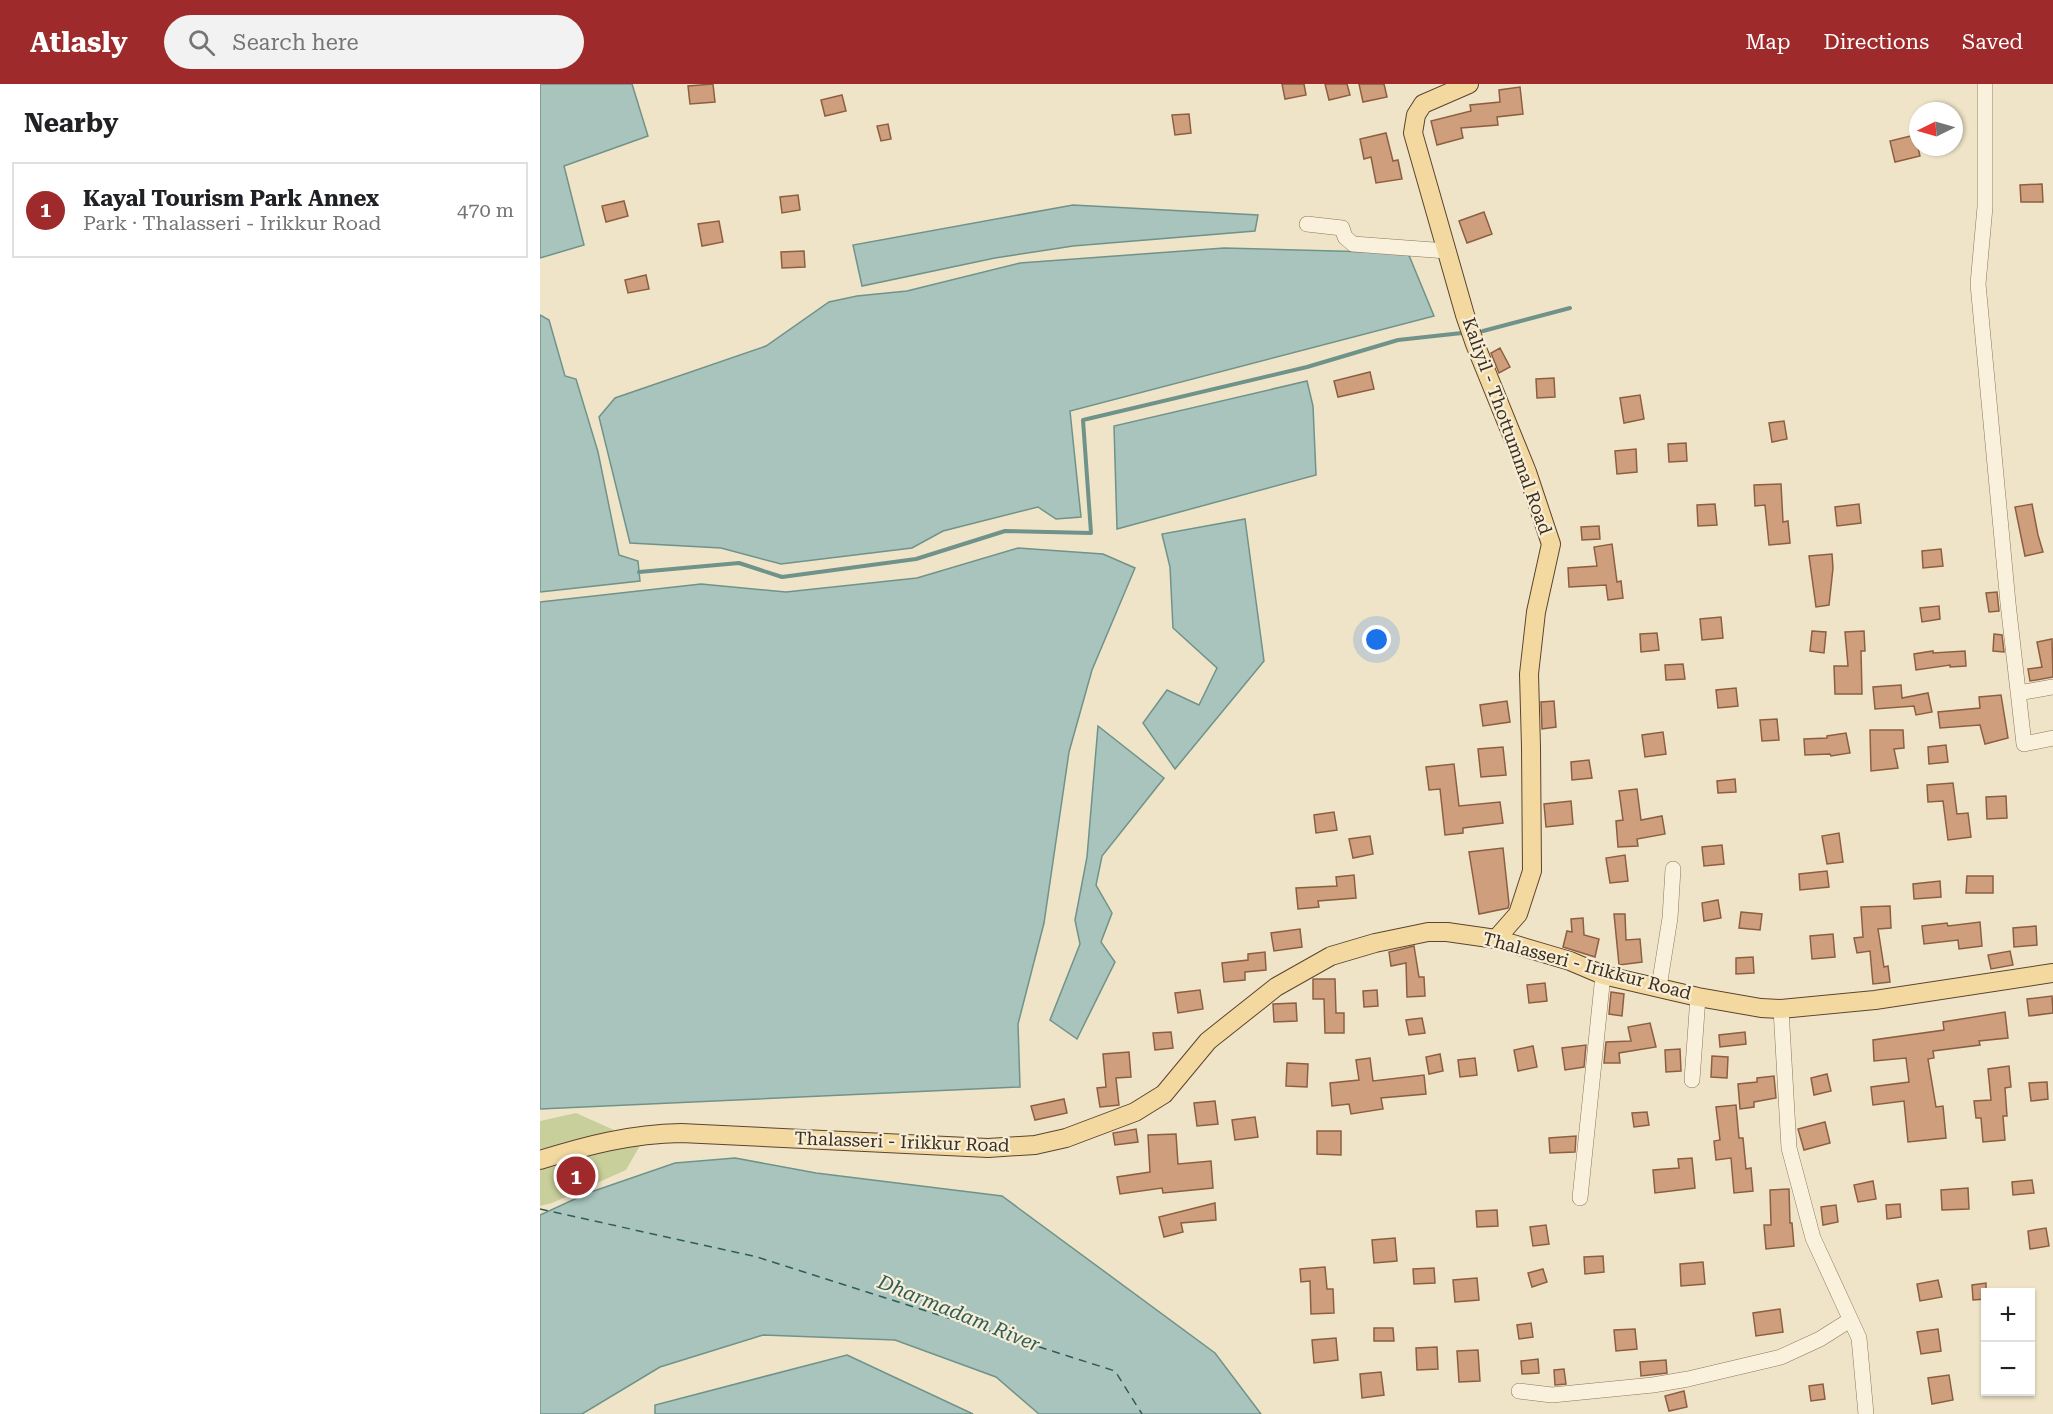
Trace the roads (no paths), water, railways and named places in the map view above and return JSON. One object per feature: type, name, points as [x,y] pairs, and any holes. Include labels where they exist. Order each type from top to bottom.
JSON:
[{"type":"main road","name":"Kaliyil - Thottummal Road","points":[[1469,84],[1423,104],[1416,115],[1413,133],[1475,344],[1527,471],[1551,544],[1536,612],[1529,674],[1532,747],[1532,871],[1518,914],[1496,939]]},
{"type":"main road","name":"Thalasseri - Irikkur Road","points":[[540,1160],[619,1138],[649,1133],[988,1148],[1035,1145],[1066,1138],[1135,1112],[1164,1094],[1208,1041],[1276,987],[1331,956],[1375,943],[1428,932],[1448,932],[1496,939],[1570,961],[1602,975],[1749,1007],[1781,1009],[1875,1000],[2053,974]]},
{"type":"street","points":[[1985,84],[1984,207],[1978,284],[2018,693],[2024,744],[2053,738]]},
{"type":"street","points":[[1307,224],[1342,228],[1345,237],[1353,244],[1446,251]]},
{"type":"street","points":[[2018,693],[2053,687]]},
{"type":"street","points":[[1659,987],[1670,918],[1673,869]]},
{"type":"street","points":[[1580,1198],[1602,975]]},
{"type":"street","points":[[1692,1080],[1698,997]]},
{"type":"street","points":[[1781,1009],[1789,1148],[1813,1238],[1859,1338],[1866,1414]]},
{"type":"street","points":[[1519,1391],[1552,1395],[1653,1385],[1688,1379],[1781,1357],[1820,1339],[1850,1320]]},
{"type":"water","points":[[540,84],[632,84],[648,136],[564,166],[584,245],[540,258]]},
{"type":"water","points":[[1073,205],[1258,215],[1255,231],[1073,246],[995,258],[862,286],[853,245]]},
{"type":"water","points":[[1224,248],[1408,253],[1434,316],[1070,411],[1081,517],[1056,519],[1038,507],[943,531],[912,548],[781,564],[721,548],[630,543],[599,417],[615,398],[766,346],[829,302],[857,296],[907,291],[1020,263]]},
{"type":"water","points":[[540,315],[549,320],[565,376],[576,379],[598,452],[619,555],[638,561],[640,581],[540,592]]},
{"type":"water","points":[[1307,381],[1313,406],[1316,475],[1117,529],[1114,426]]},
{"type":"water","points":[[1245,519],[1264,661],[1175,769],[1143,723],[1167,690],[1199,705],[1217,668],[1173,628],[1170,567],[1162,534]]},
{"type":"water","points":[[1018,548],[1103,554],[1135,568],[1092,670],[1069,752],[1044,923],[1018,1024],[1020,1087],[540,1109],[540,602],[701,584],[786,592],[917,578]]},
{"type":"water","points":[[1098,726],[1164,778],[1102,856],[1096,885],[1112,913],[1101,942],[1115,962],[1077,1039],[1050,1020],[1080,944],[1075,920],[1087,857]]},
{"type":"water","name":"Dharmadam River","points":[[735,1158],[816,1173],[1002,1196],[1215,1353],[1261,1414],[1039,1414],[996,1377],[895,1340],[763,1335],[660,1367],[582,1414],[540,1414],[540,1215],[588,1193],[675,1163]]},
{"type":"water","points":[[847,1355],[973,1414],[655,1414],[655,1405]]},
{"type":"waterway","points":[[1483,331],[1570,308]]},
{"type":"waterway","points":[[639,572],[739,563],[782,577],[916,559],[1005,531],[1091,533],[1083,420],[1307,367],[1398,340],[1462,333]]},
{"type":"place","name":"Kayal Tourism Park Annex","points":[[576,1176]]}]
